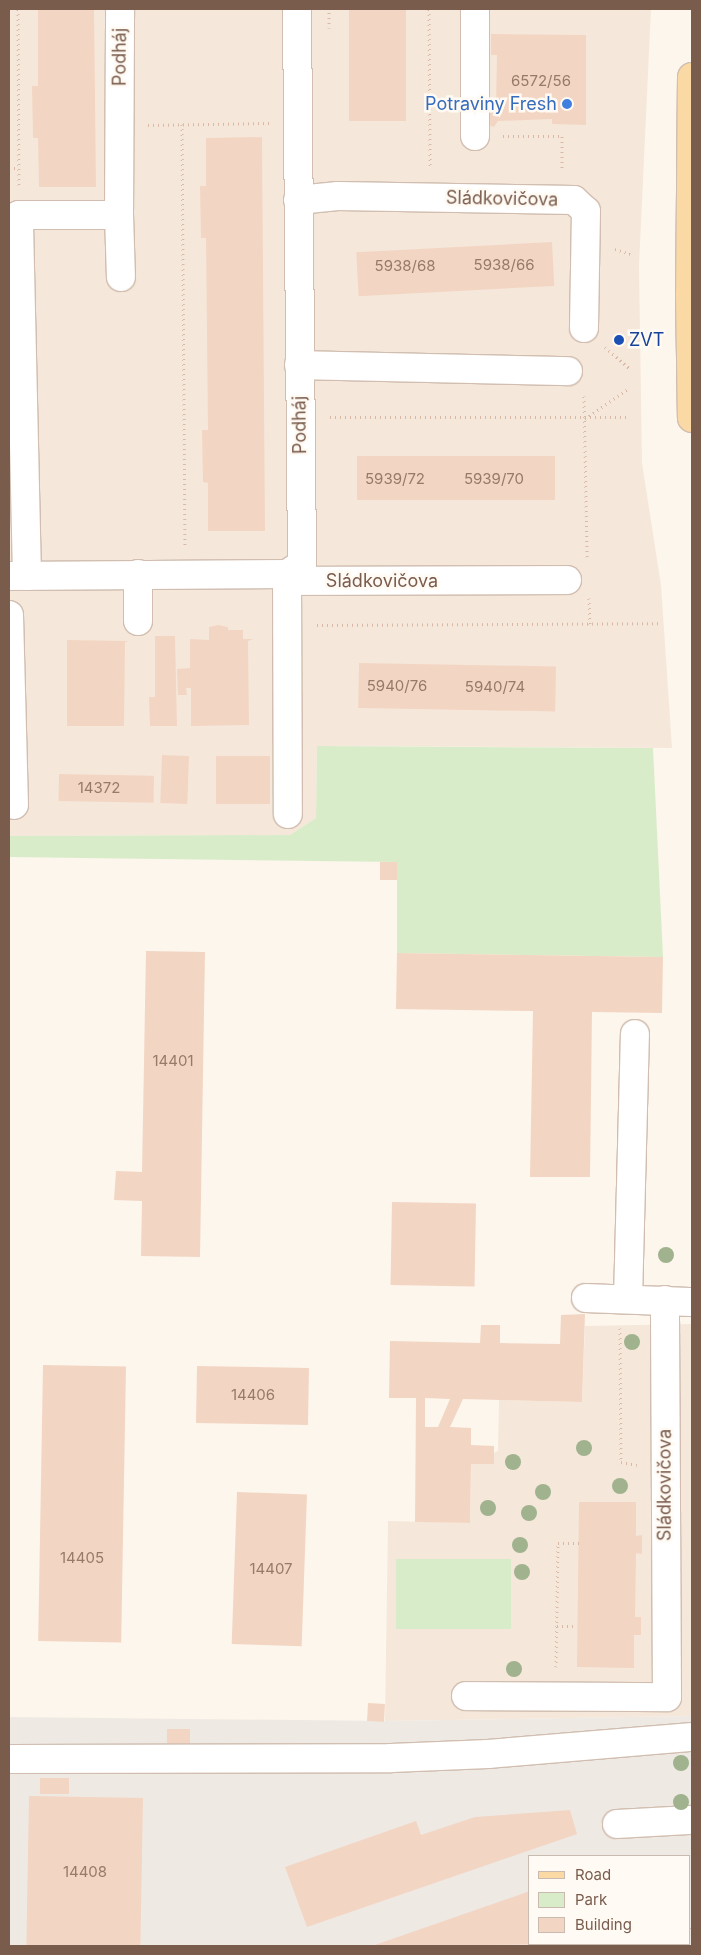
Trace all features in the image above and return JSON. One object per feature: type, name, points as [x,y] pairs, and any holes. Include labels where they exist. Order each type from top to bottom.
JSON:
[{"type":"main road","points":[[692,78],[690,294],[692,418]]},
{"type":"street","name":"Podháj","points":[[120,9],[119,215],[121,277]]},
{"type":"street","name":"Podháj","points":[[287,577],[302,564],[296,9]]},
{"type":"street","points":[[475,9],[475,136]]},
{"type":"street","name":"Sládkovičova","points":[[298,200],[338,196],[574,200],[586,211],[584,328]]},
{"type":"street","points":[[119,215],[19,215],[18,576],[185,574],[287,577],[288,814]]},
{"type":"street","points":[[299,365],[576,381]]},
{"type":"street","points":[[138,574],[138,621]]},
{"type":"street","name":"Sládkovičova","points":[[287,577],[578,585]]},
{"type":"street","points":[[9,615],[14,805]]},
{"type":"street","points":[[624,1299],[635,1034]]},
{"type":"street","points":[[586,1298],[692,1302]]},
{"type":"street","name":"Sládkovičova","points":[[556,1698],[667,1697],[665,1300]]},
{"type":"street","points":[[466,1696],[556,1698]]},
{"type":"street","points":[[9,1759],[391,1758],[488,1754],[692,1737]]},
{"type":"street","points":[[617,1824],[692,1820]]},
{"type":"path","points":[[18,9],[19,215]]},
{"type":"path","points":[[429,9],[430,198]]},
{"type":"path","points":[[120,126],[297,122]]},
{"type":"path","points":[[182,124],[185,574]]},
{"type":"path","points":[[475,136],[562,136],[562,200]]},
{"type":"path","points":[[9,168],[19,168]]},
{"type":"path","points":[[576,381],[584,419],[587,561]]},
{"type":"path","points":[[584,419],[629,388]]},
{"type":"path","points":[[299,417],[584,419],[630,417]]},
{"type":"path","points":[[578,585],[590,625]]},
{"type":"path","points":[[288,625],[590,625],[658,623]]},
{"type":"path","points":[[624,1299],[620,1462],[638,1465],[646,1472]]},
{"type":"path","points":[[556,1698],[558,1542],[579,1542]]},
{"type":"path","points":[[557,1626],[577,1626]]},
{"type":"shaded area","points":[[9,9],[651,9],[639,266],[642,463],[661,585],[672,748],[317,746],[316,818],[290,835],[9,836]]},
{"type":"shaded area","points":[[692,1324],[692,1716],[385,1721],[388,1521],[470,1523],[471,1464],[498,1451],[499,1400],[582,1402],[585,1326]]},
{"type":"shaded area","points":[[692,1716],[692,1946],[9,1946],[9,1717],[385,1721]]},
{"type":"green space","points":[[317,746],[653,748],[663,957],[397,953],[397,862],[9,857],[9,836],[290,835],[316,818]]},
{"type":"green space","points":[[396,1559],[511,1559],[511,1629],[396,1629]]},
{"type":"building","points":[[38,9],[94,9],[96,187],[39,187],[38,138],[33,138],[32,86],[38,86]]},
{"type":"building","points":[[349,9],[406,9],[406,121],[349,121]]},
{"type":"building","points":[[491,34],[586,35],[586,125],[552,124],[552,119],[498,121],[494,127],[488,125],[486,108],[496,107],[497,55],[491,55]]},
{"type":"building","points":[[262,137],[265,531],[208,531],[208,483],[203,482],[202,430],[208,430],[206,238],[201,238],[200,186],[206,186],[206,138]]},
{"type":"building","points":[[552,242],[554,286],[359,296],[356,252]]},
{"type":"building","points":[[357,456],[555,456],[555,500],[357,500]]},
{"type":"building","points":[[218,625],[228,627],[228,630],[243,630],[243,639],[253,639],[248,641],[249,725],[191,726],[191,688],[186,688],[187,695],[178,695],[177,669],[190,668],[190,639],[209,640],[209,627]]},
{"type":"building","points":[[155,636],[175,636],[177,726],[150,726],[149,697],[155,697]]},
{"type":"building","points":[[67,640],[129,641],[125,642],[124,726],[67,726]]},
{"type":"building","points":[[359,663],[556,666],[555,711],[358,708]]},
{"type":"building","points":[[162,755],[189,756],[187,804],[160,803]]},
{"type":"building","points":[[216,756],[270,756],[270,804],[216,804]]},
{"type":"building","points":[[59,774],[154,776],[154,803],[59,801]]},
{"type":"building","points":[[380,862],[397,862],[397,880],[380,880]]},
{"type":"building","points":[[146,951],[205,952],[200,1257],[141,1256],[142,1201],[114,1200],[116,1171],[142,1172]]},
{"type":"building","points":[[397,953],[663,957],[662,1013],[592,1012],[590,1177],[530,1177],[533,1011],[396,1009]]},
{"type":"building","points":[[392,1202],[476,1203],[475,1286],[391,1285]]},
{"type":"building","points":[[585,1314],[582,1402],[463,1399],[450,1427],[471,1428],[471,1445],[494,1446],[494,1464],[471,1464],[470,1523],[415,1522],[416,1398],[389,1398],[390,1341],[480,1343],[481,1325],[500,1325],[500,1343],[560,1344],[561,1315]],"holes":[[[425,1398],[450,1399],[438,1427],[425,1427]]]},
{"type":"building","points":[[43,1365],[126,1366],[121,1642],[38,1641]]},
{"type":"building","points":[[197,1366],[309,1368],[308,1425],[196,1423]]},
{"type":"building","points":[[237,1492],[307,1494],[302,1646],[232,1644]]},
{"type":"building","points":[[579,1502],[636,1502],[636,1536],[642,1535],[642,1554],[636,1553],[635,1617],[641,1617],[641,1635],[634,1635],[634,1668],[577,1667]]},
{"type":"building","points":[[368,1703],[385,1704],[384,1722],[367,1721]]},
{"type":"building","points":[[167,1729],[190,1729],[190,1744],[167,1744]]},
{"type":"building","points":[[40,1778],[69,1778],[69,1794],[40,1794]]},
{"type":"building","points":[[29,1796],[143,1798],[140,1946],[26,1946]]},
{"type":"building","points":[[570,1810],[577,1834],[307,1927],[285,1867],[416,1821],[421,1835],[475,1817]]},
{"type":"building","points":[[528,1892],[528,1945],[372,1946]]},
{"type":"place","name":"Potraviny Fresh","points":[[567,104]]},
{"type":"place","name":"ZVT","points":[[619,340]]}]
